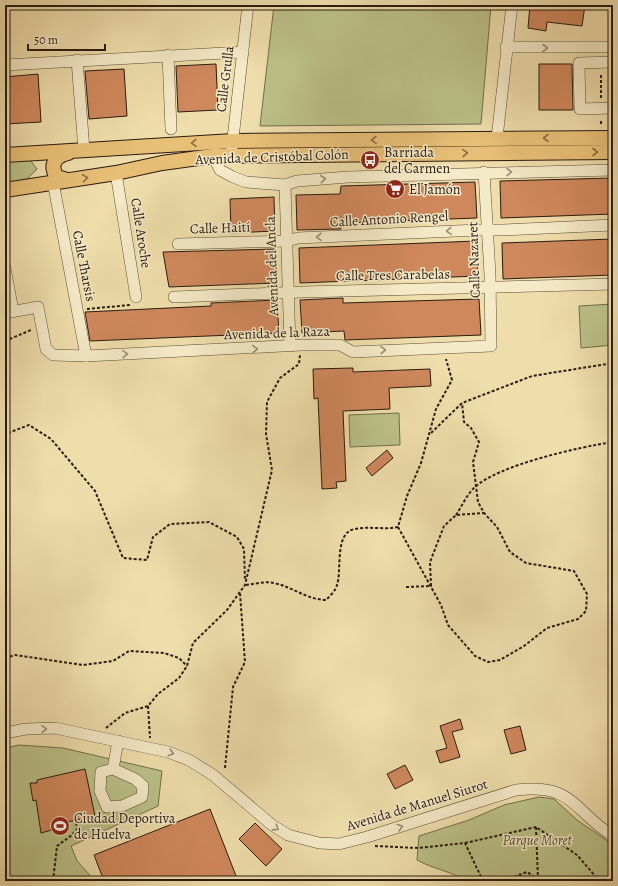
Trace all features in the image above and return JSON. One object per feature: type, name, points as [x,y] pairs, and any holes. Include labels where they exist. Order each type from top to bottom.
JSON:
[{"type":"main road","name":"Avenida de Cristóbal Colón","points":[[5,155],[233,141],[613,138]]},
{"type":"main road","points":[[60,181],[52,166],[54,160],[61,155],[79,150]]},
{"type":"main road","name":"Avenida de Cristóbal Colón","points":[[5,190],[116,173],[162,162],[213,156],[613,152]]},
{"type":"main road","points":[[33,153],[43,160],[45,166],[41,177],[34,185]]},
{"type":"street","name":"Calle Grulla","points":[[231,156],[248,5]]},
{"type":"street","points":[[497,138],[512,5]]},
{"type":"street","points":[[506,48],[613,48]]},
{"type":"street","points":[[5,65],[243,52]]},
{"type":"street","points":[[168,55],[171,129]]},
{"type":"street","points":[[77,60],[79,150]]},
{"type":"street","points":[[613,62],[579,64],[580,109],[613,108]]},
{"type":"street","points":[[213,156],[220,170],[233,177],[246,182],[285,185],[297,181],[348,177],[484,172],[613,170]]},
{"type":"street","name":"Calle Nazaret","points":[[484,172],[488,230],[491,346]]},
{"type":"street","name":"Calle Aroche","points":[[116,173],[135,301]]},
{"type":"street","name":"Calle Tharsis","points":[[60,181],[86,356]]},
{"type":"street","name":"Avenida del Ancla","points":[[285,185],[290,346]]},
{"type":"street","name":"Calle Antonio Rengel","points":[[286,241],[298,238],[613,225]]},
{"type":"street","name":"Calle Haití","points":[[178,244],[286,241]]},
{"type":"street","points":[[5,268],[9,312]]},
{"type":"street","name":"Calle Tres Carabelas","points":[[174,297],[288,292],[480,288],[490,286],[500,288],[613,284]]},
{"type":"street","name":"Avenida de la Raza","points":[[9,312],[38,306],[46,349],[53,355],[86,356],[290,346],[340,345],[353,352],[491,346]]},
{"type":"street","name":"Avenida de Manuel Siurot","points":[[5,733],[26,729],[55,728],[168,752],[189,760],[213,775],[272,825],[288,835],[304,840],[339,844],[367,837],[516,790],[533,788],[557,793],[573,801],[613,836]]},
{"type":"street","points":[[113,768],[118,741]]},
{"type":"path","points":[[601,62],[601,124]]},
{"type":"path","points":[[81,310],[135,301]]},
{"type":"path","points":[[5,341],[31,330]]},
{"type":"path","points":[[104,730],[125,713],[148,706],[158,694],[179,678],[187,666],[193,643],[227,610],[245,585],[272,470],[266,434],[267,402],[280,378],[299,364],[300,354]]},
{"type":"path","points":[[446,357],[452,380],[436,409],[421,463],[407,496],[398,527],[441,605],[448,625],[475,656],[488,662],[500,660],[524,646],[547,628],[578,619],[586,611],[587,594],[574,571],[526,563],[510,552],[497,527],[484,513],[478,502],[473,462],[479,442],[471,428],[464,422],[462,403]]},
{"type":"path","points":[[430,435],[462,403],[532,376],[613,363]]},
{"type":"path","points":[[5,437],[8,433],[29,425],[51,439],[96,491],[123,558],[147,560],[153,536],[170,524],[209,522],[237,537],[241,543],[244,549],[245,585]]},
{"type":"path","points":[[431,586],[430,562],[444,526],[456,515],[476,486],[493,474],[549,456],[613,442]]},
{"type":"path","points":[[456,515],[484,513]]},
{"type":"path","points":[[245,585],[272,582],[286,586],[314,600],[326,600],[337,586],[341,546],[346,534],[353,529],[387,529],[398,527]]},
{"type":"path","points":[[406,587],[431,586]]},
{"type":"path","points":[[225,768],[233,686],[245,662],[240,593]]},
{"type":"path","points":[[5,658],[15,655],[83,665],[113,661],[129,651],[164,652],[179,658],[187,666]]},
{"type":"path","points":[[148,706],[150,739]]},
{"type":"path","points":[[53,881],[57,846],[72,835],[77,829],[76,822]]},
{"type":"path","points":[[536,826],[539,880]]},
{"type":"path","points":[[368,846],[418,848],[465,843],[536,826],[577,856],[597,878],[594,881]]},
{"type":"path","points":[[465,843],[483,881]]},
{"type":"path","points":[[511,881],[516,876],[527,872],[539,880]]},
{"type":"green space","points":[[274,5],[491,5],[481,124],[260,126]]},
{"type":"green space","points":[[30,160],[37,169],[26,180],[5,184],[5,161]]},
{"type":"green space","points":[[613,304],[613,345],[581,348],[579,306]]},
{"type":"green space","points":[[399,413],[400,445],[350,447],[349,415]]},
{"type":"green space","name":"Ciudad Deportiva de Huelva","points":[[19,745],[63,748],[162,771],[158,806],[71,846],[77,861],[95,881],[5,881],[5,748]]},
{"type":"green space","name":"Parque Moret","points":[[539,797],[554,799],[577,820],[612,844],[613,881],[466,881],[417,860],[419,836],[469,820],[504,805]]},
{"type":"building","points":[[530,5],[585,5],[582,26],[547,22],[546,31],[528,28]]},
{"type":"building","points":[[216,64],[218,110],[178,112],[176,66]]},
{"type":"building","points":[[539,64],[572,64],[573,110],[539,110]]},
{"type":"building","points":[[124,69],[127,116],[89,119],[85,71]]},
{"type":"building","points":[[38,74],[41,122],[5,124],[5,77]]},
{"type":"building","points":[[613,178],[613,214],[501,218],[500,181]]},
{"type":"building","points":[[475,182],[477,218],[341,223],[341,229],[297,230],[296,195],[340,194],[341,186]]},
{"type":"building","points":[[274,197],[275,231],[231,233],[230,199]]},
{"type":"building","points":[[613,239],[613,275],[503,279],[502,243]]},
{"type":"building","points":[[476,241],[478,276],[300,283],[299,248]]},
{"type":"building","points":[[275,249],[277,283],[169,287],[163,252]]},
{"type":"building","points":[[343,298],[343,303],[479,299],[481,335],[345,340],[344,331],[302,333],[300,300]]},
{"type":"building","points":[[277,300],[279,333],[90,341],[85,312],[211,306],[211,303]]},
{"type":"building","points":[[353,368],[353,372],[430,369],[431,386],[389,388],[390,409],[343,411],[346,481],[336,482],[337,488],[322,489],[318,398],[314,399],[313,369]]},
{"type":"building","points":[[387,450],[393,458],[372,476],[366,468]]},
{"type":"building","points":[[460,719],[463,729],[452,732],[460,757],[440,763],[436,751],[447,748],[440,726]]},
{"type":"building","points":[[520,726],[526,750],[511,754],[504,730]]},
{"type":"building","points":[[405,765],[413,780],[395,789],[387,774]]},
{"type":"building","points":[[85,769],[95,816],[58,824],[59,828],[41,833],[36,800],[33,801],[30,783],[37,783],[37,780]]},
{"type":"building","points":[[210,809],[238,881],[104,881],[94,855]]},
{"type":"building","points":[[255,823],[282,849],[266,866],[239,839]]},
{"type":"place","name":"Barriada del Carmen","points":[[370,160]]},
{"type":"place","name":"El Jamón","points":[[395,189]]},
{"type":"place","name":"Ciudad Deportiva de Huelva","points":[[60,826]]}]
